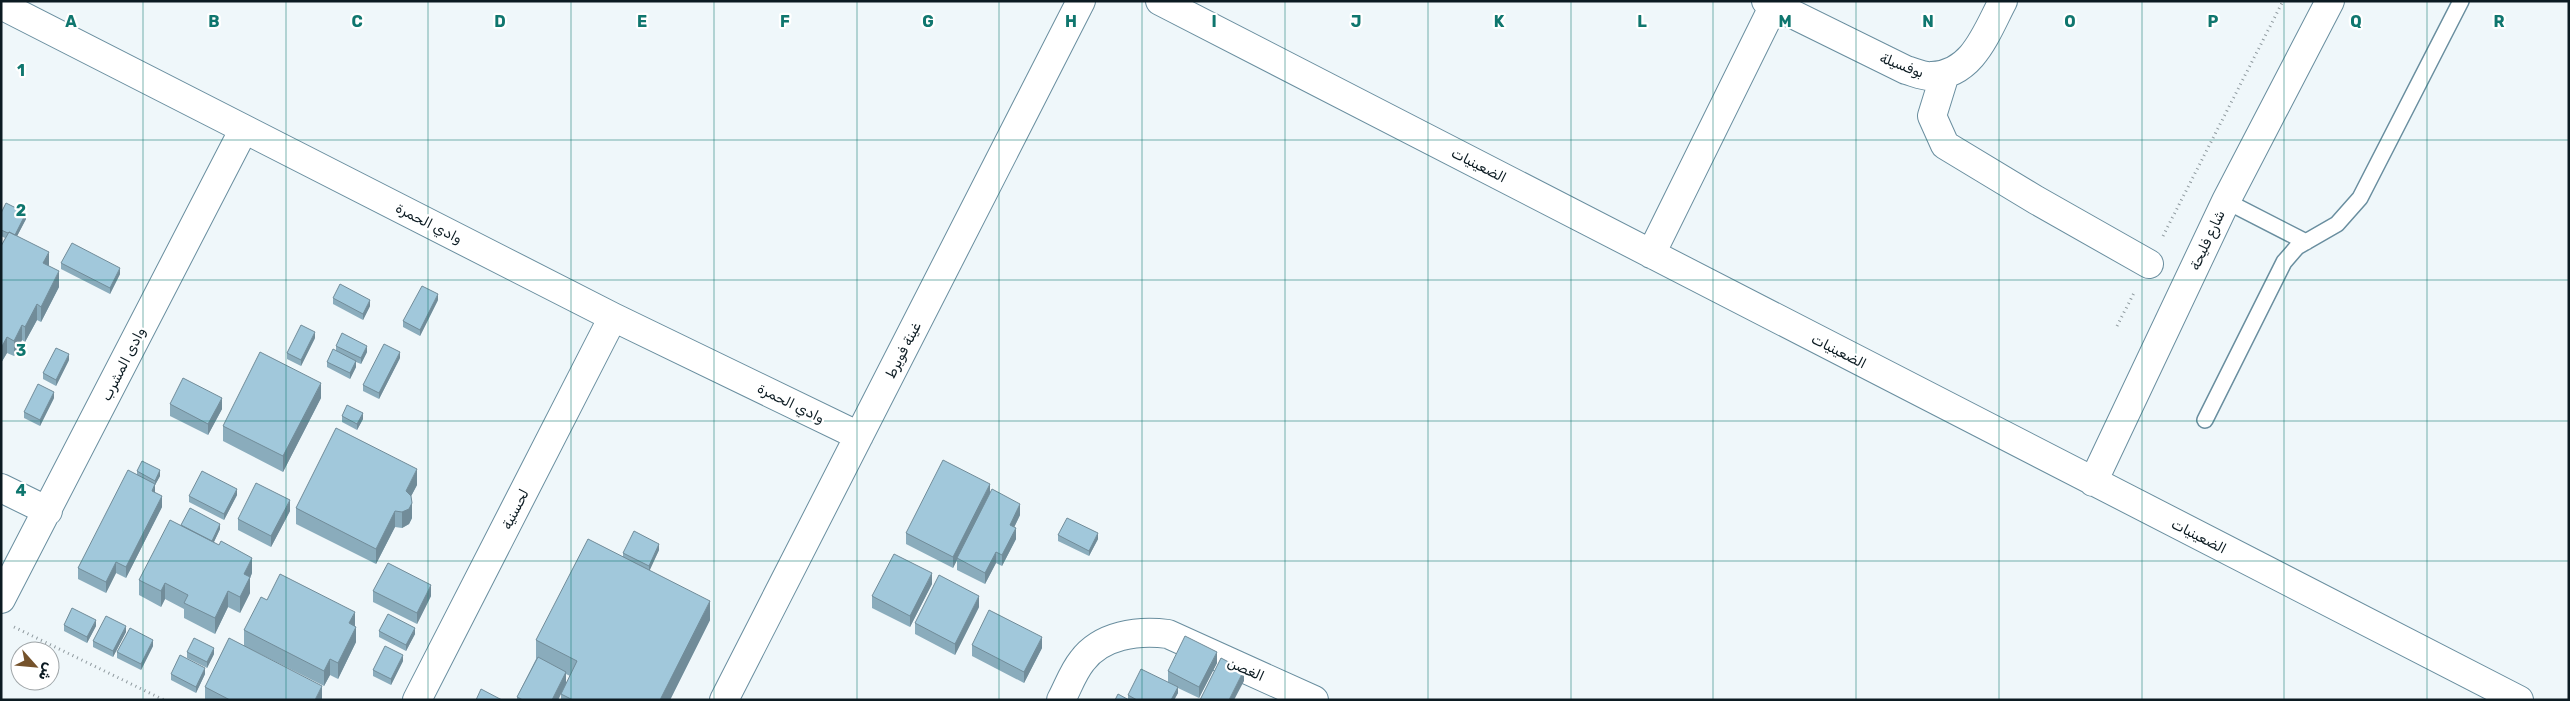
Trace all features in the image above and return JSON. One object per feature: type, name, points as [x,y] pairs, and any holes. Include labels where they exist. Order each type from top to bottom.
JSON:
[{"type":"street","name":"غينة فويرط","points":[[724,700],[1081,1]]},
{"type":"street","name":"الضعينيات","points":[[1160,1],[2519,700]]},
{"type":"street","name":"بوفسيلة","points":[[1651,254],[1770,3],[1906,70],[1930,76],[1953,73],[1970,59],[2003,1]]},
{"type":"street","name":"شارع فليحة","points":[[2093,482],[2226,201],[2330,1]]},
{"type":"street","name":"وادي الحمرة","points":[[1,5],[613,317],[859,436]]},
{"type":"street","points":[[1945,74],[1932,116],[1945,145],[2036,200],[2149,264]]},
{"type":"street","name":"وادى المشرب","points":[[1,599],[244,129]]},
{"type":"street","name":"لحسنية","points":[[417,700],[613,317]]},
{"type":"street","points":[[1,488],[48,511]]},
{"type":"street","name":"الغصن","points":[[1062,700],[1082,661],[1096,649],[1112,639],[1149,632],[1168,634],[1314,700]]},
{"type":"lane","points":[[2205,420],[2284,262],[2297,247],[2337,224],[2360,198],[2461,1]]},
{"type":"lane","points":[[2226,201],[2306,242]]},
{"type":"path","points":[[2117,326],[2283,1]]},
{"type":"path","points":[[10,625],[164,700]]},
{"type":"building","points":[[6,203],[26,213],[15,235],[1,230],[1,213]]},
{"type":"building","points":[[9,232],[49,252],[43,263],[59,271],[41,307],[37,304],[25,327],[22,325],[14,341],[7,337],[1,348],[1,246]]},
{"type":"building","points":[[72,243],[120,268],[110,288],[61,263]]},
{"type":"building","points":[[340,284],[370,300],[363,314],[333,298]]},
{"type":"building","points":[[422,286],[438,294],[420,330],[403,321]]},
{"type":"building","points":[[301,325],[315,332],[301,360],[287,353]]},
{"type":"building","points":[[342,333],[367,346],[361,358],[336,346]]},
{"type":"building","points":[[384,344],[400,352],[379,393],[363,385]]},
{"type":"building","points":[[56,348],[69,354],[56,380],[43,373]]},
{"type":"building","points":[[333,349],[356,361],[350,373],[327,362]]},
{"type":"building","points":[[260,352],[321,383],[283,456],[223,426]]},
{"type":"building","points":[[183,378],[222,398],[208,424],[170,404]]},
{"type":"building","points":[[38,384],[54,392],[40,420],[24,412]]},
{"type":"building","points":[[347,405],[363,413],[357,424],[342,416]]},
{"type":"building","points":[[336,428],[417,469],[406,491],[411,496],[412,503],[409,509],[402,512],[395,511],[376,549],[296,508]]},
{"type":"building","points":[[943,460],[990,484],[953,557],[906,533]]},
{"type":"building","points":[[142,461],[160,470],[155,481],[137,471]]},
{"type":"building","points":[[128,470],[155,484],[152,491],[162,496],[126,567],[116,562],[106,582],[78,568]]},
{"type":"building","points":[[202,471],[237,489],[224,514],[189,496]]},
{"type":"building","points":[[256,483],[290,500],[271,536],[238,519]]},
{"type":"building","points":[[992,489],[1020,504],[1010,525],[1016,528],[1002,555],[996,552],[985,573],[957,558]]},
{"type":"building","points":[[190,508],[220,524],[212,541],[181,525]]},
{"type":"building","points":[[1067,518],[1098,533],[1089,551],[1058,535]]},
{"type":"building","points":[[170,520],[219,545],[221,541],[252,558],[244,574],[250,577],[240,597],[228,591],[215,618],[184,603],[188,595],[165,583],[161,591],[139,580]]},
{"type":"building","points":[[634,531],[659,544],[649,566],[623,553]]},
{"type":"building","points":[[588,539],[710,601],[660,700],[573,700],[561,694],[577,661],[536,640]]},
{"type":"building","points":[[894,554],[932,573],[910,616],[872,596]]},
{"type":"building","points":[[388,563],[431,585],[417,613],[373,591]]},
{"type":"building","points":[[280,574],[355,612],[349,623],[356,627],[338,663],[330,659],[324,671],[244,630],[261,597],[267,600]]},
{"type":"building","points":[[939,575],[979,596],[955,644],[915,623]]},
{"type":"building","points":[[72,608],[96,620],[87,637],[64,625]]},
{"type":"building","points":[[989,610],[1042,637],[1024,672],[972,645]]},
{"type":"building","points":[[388,614],[415,628],[406,645],[379,631]]},
{"type":"building","points":[[106,616],[126,626],[113,651],[93,641]]},
{"type":"building","points":[[130,628],[153,640],[141,664],[117,652]]},
{"type":"building","points":[[1185,636],[1217,652],[1199,687],[1168,671]]},
{"type":"building","points":[[194,638],[214,648],[207,662],[187,652]]},
{"type":"building","points":[[229,638],[322,686],[315,700],[230,700],[205,687]]},
{"type":"building","points":[[385,646],[403,655],[391,679],[373,670]]},
{"type":"building","points":[[180,655],[205,668],[196,687],[171,674]]},
{"type":"building","points":[[538,657],[566,672],[552,700],[523,700],[517,697]]},
{"type":"building","points":[[1221,658],[1244,670],[1229,700],[1200,700]]},
{"type":"building","points":[[1141,669],[1178,687],[1171,700],[1137,700],[1128,695]]},
{"type":"building","points":[[481,689],[502,700],[476,700]]},
{"type":"building","points":[[1118,694],[1129,700],[1115,700]]}]
